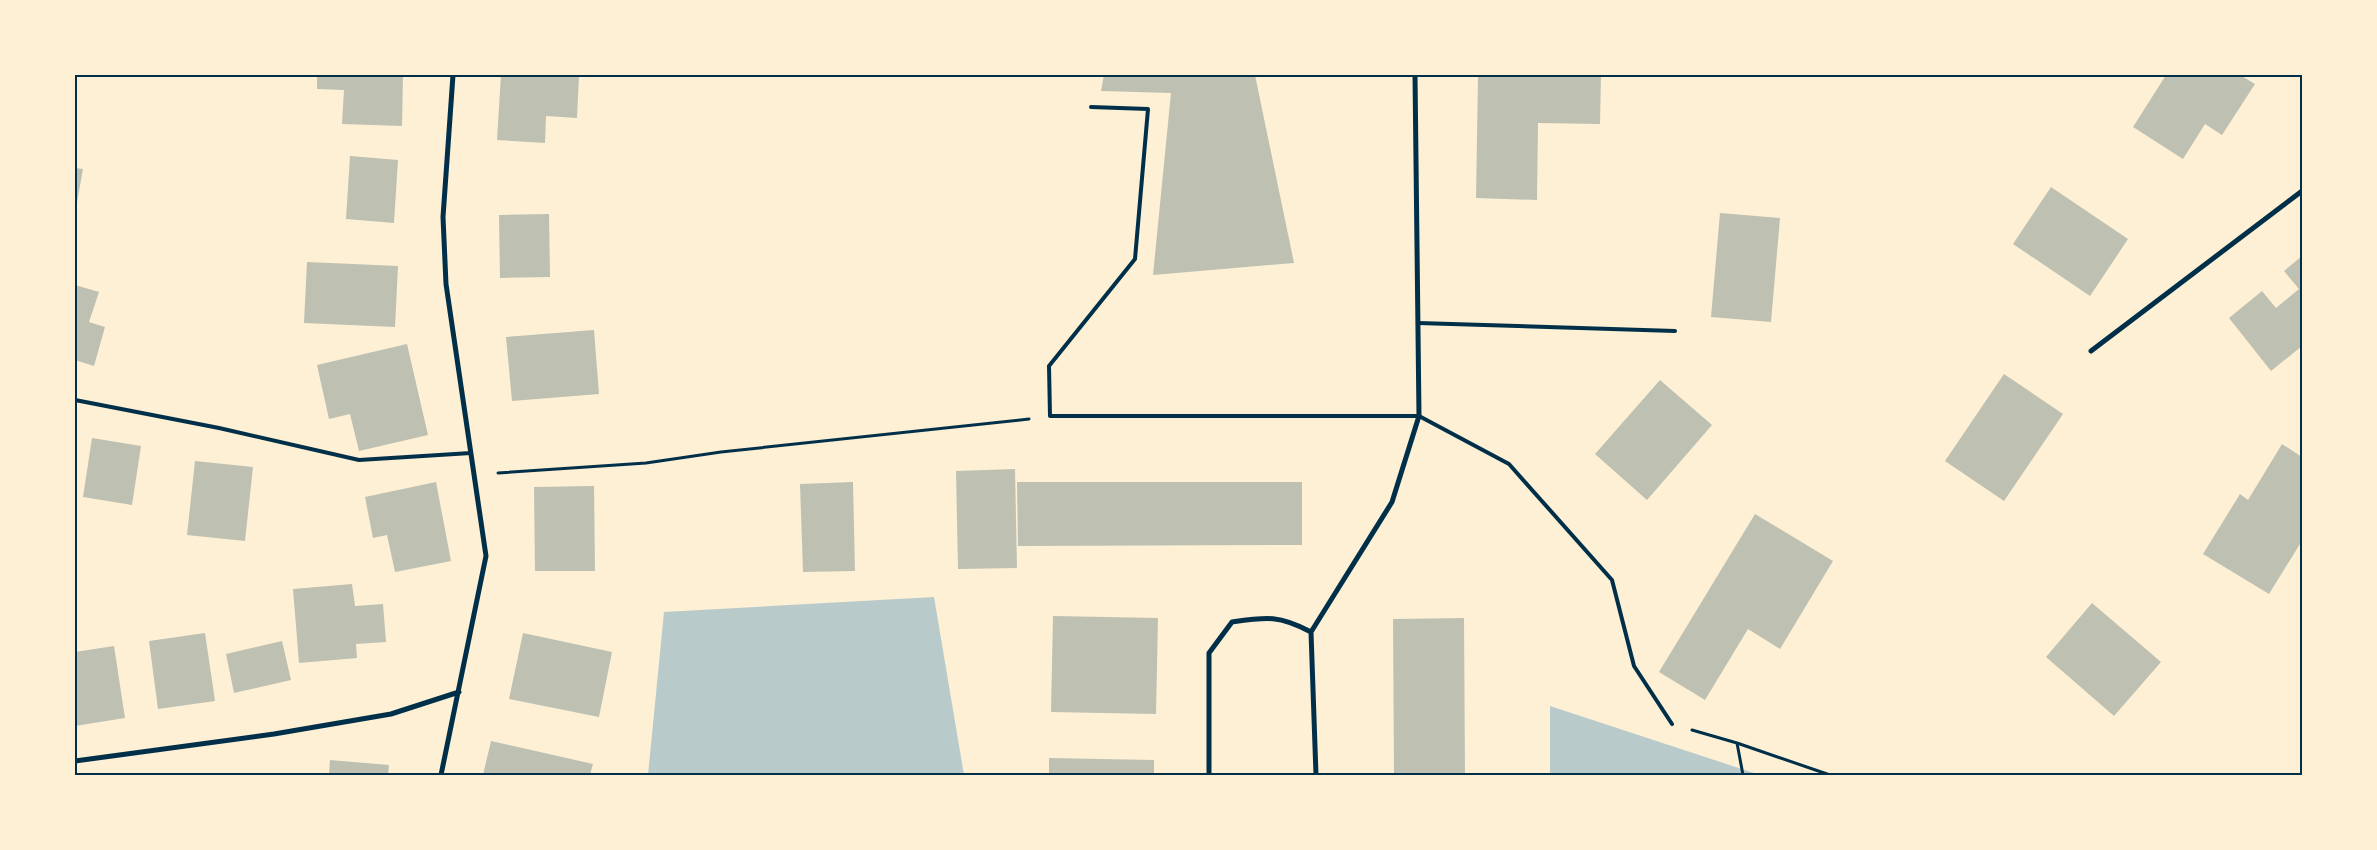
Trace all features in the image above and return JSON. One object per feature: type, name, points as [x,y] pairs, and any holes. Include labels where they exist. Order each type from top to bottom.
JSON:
[{"type":"street","points":[[441,775],[486,556],[446,284],[443,217],[453,75]]},
{"type":"street","points":[[1316,775],[1311,632],[1392,502],[1419,416],[1415,75]]},
{"type":"street","points":[[2091,351],[2302,191]]},
{"type":"street","points":[[1210,775],[1209,653],[1232,622],[1266,617],[1291,621],[1311,632]]},
{"type":"street","points":[[75,761],[274,734],[391,714],[458,692]]},
{"type":"lane","points":[[1091,107],[1148,109],[1135,258],[1049,366],[1050,416],[1419,416],[1509,464],[1612,580],[1634,666],[1672,724]]},
{"type":"lane","points":[[1418,323],[1675,331]]},
{"type":"lane","points":[[75,400],[219,428],[359,460],[471,453]]},
{"type":"path","points":[[475,475],[646,464],[721,452],[1050,416]]},
{"type":"path","points":[[1672,724],[1737,743],[1830,775]]},
{"type":"path","points":[[1737,743],[1743,775]]},
{"type":"shaded area","points":[[934,597],[964,775],[648,775],[664,612]]},
{"type":"shaded area","points":[[1550,706],[1760,775],[1550,775]]},
{"type":"building","points":[[317,75],[403,75],[402,126],[342,124],[344,90],[317,89]]},
{"type":"building","points":[[501,75],[579,75],[577,118],[546,116],[545,143],[497,140]]},
{"type":"building","points":[[1104,75],[1255,75],[1294,263],[1153,275],[1171,93],[1101,91]]},
{"type":"building","points":[[1478,75],[1601,75],[1600,124],[1538,123],[1537,200],[1476,198]]},
{"type":"building","points":[[2166,75],[2240,75],[2255,84],[2222,135],[2205,124],[2183,159],[2133,127]]},
{"type":"building","points":[[350,156],[398,160],[394,223],[346,219]]},
{"type":"building","points":[[75,168],[83,169],[76,208],[75,208]]},
{"type":"building","points":[[2051,187],[2128,239],[2090,296],[2013,244]]},
{"type":"building","points":[[1720,213],[1780,218],[1771,322],[1711,317]]},
{"type":"building","points":[[549,214],[550,277],[500,278],[499,215]]},
{"type":"building","points":[[2302,256],[2302,346],[2271,371],[2229,318],[2262,291],[2276,308],[2299,289],[2284,271]]},
{"type":"building","points":[[307,262],[398,266],[395,327],[304,323]]},
{"type":"building","points":[[75,285],[99,292],[89,322],[105,327],[94,366],[75,360]]},
{"type":"building","points":[[594,330],[599,394],[512,401],[506,337]]},
{"type":"building","points":[[407,344],[428,435],[359,451],[350,414],[329,419],[317,365]]},
{"type":"building","points":[[2004,374],[2063,414],[2004,501],[1945,461]]},
{"type":"building","points":[[1660,380],[1712,425],[1647,500],[1595,454]]},
{"type":"building","points":[[92,438],[141,446],[132,505],[83,497]]},
{"type":"building","points":[[2282,444],[2302,457],[2302,545],[2300,544],[2269,594],[2203,554],[2240,494],[2248,500]]},
{"type":"building","points":[[195,461],[253,467],[245,541],[187,535]]},
{"type":"building","points":[[1015,469],[1017,568],[958,569],[956,471]]},
{"type":"building","points":[[436,482],[451,561],[395,572],[387,535],[373,538],[365,497]]},
{"type":"building","points":[[853,482],[855,571],[803,572],[800,484]]},
{"type":"building","points":[[1017,482],[1302,482],[1302,545],[1018,546]]},
{"type":"building","points":[[594,486],[595,571],[535,571],[534,487]]},
{"type":"building","points":[[1755,514],[1833,561],[1780,649],[1748,629],[1705,700],[1659,672]]},
{"type":"building","points":[[352,584],[355,606],[383,604],[386,642],[356,644],[357,658],[299,663],[293,589]]},
{"type":"building","points":[[2092,603],[2161,662],[2114,716],[2046,657]]},
{"type":"building","points":[[1053,616],[1158,618],[1156,714],[1051,712]]},
{"type":"building","points":[[1464,618],[1465,775],[1394,775],[1393,619]]},
{"type":"building","points":[[205,633],[215,701],[158,709],[149,641]]},
{"type":"building","points":[[523,633],[612,652],[599,717],[509,699]]},
{"type":"building","points":[[282,641],[291,680],[234,693],[226,654]]},
{"type":"building","points":[[114,646],[125,718],[75,726],[75,652]]},
{"type":"building","points":[[491,741],[593,764],[590,775],[483,775]]},
{"type":"building","points":[[1049,758],[1154,760],[1154,775],[1049,775]]},
{"type":"building","points":[[330,760],[389,765],[388,775],[329,775]]}]
